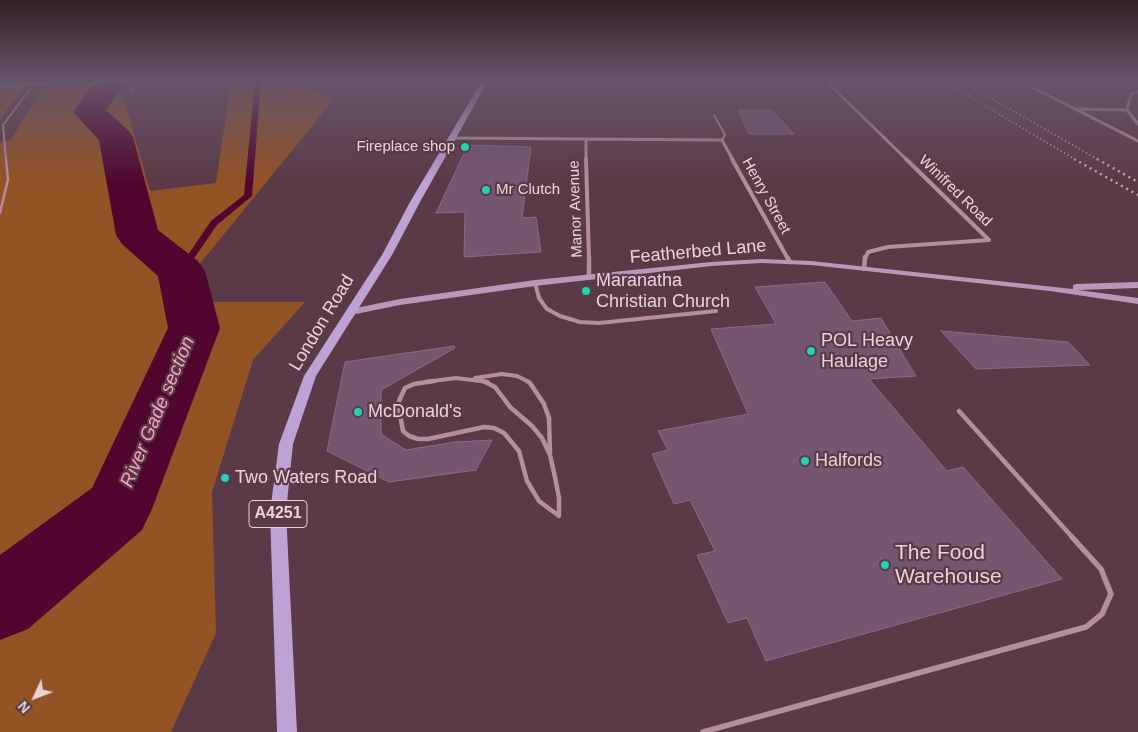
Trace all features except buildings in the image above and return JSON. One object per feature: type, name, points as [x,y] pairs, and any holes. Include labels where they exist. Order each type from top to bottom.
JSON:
[{"type":"main road","name":"London Road","points":[[287,732],[278,512],[286,444],[310,376],[387,255],[464,115]]},
{"type":"street","name":"Winifred Road","points":[[862,115],[989,240],[875,249],[868,252],[865,257],[864,269]]},
{"type":"street","points":[[1088,115],[1138,141]]},
{"type":"street","points":[[450,138],[722,140]]},
{"type":"street","name":"Manor Avenue","points":[[586,140],[589,278]]},
{"type":"street","name":"Henry Street","points":[[722,140],[790,262]]},
{"type":"street","name":"Featherbed Lane","points":[[351,312],[400,302],[535,283],[739,262],[790,262],[864,269],[1050,288],[1138,301]]},
{"type":"street","name":"Featherbed Lane","points":[[1050,288],[1138,285]]},
{"type":"lane","points":[[0,213],[8,179],[3,125],[10,115]]},
{"type":"lane","points":[[714,115],[725,135],[722,140]]},
{"type":"lane","points":[[535,283],[538,298],[547,309],[560,316],[580,322],[599,323],[716,311]]},
{"type":"lane","points":[[502,374],[517,376],[530,383],[544,404],[549,418],[550,455],[559,498],[559,516],[539,501],[527,481],[518,451],[504,433],[494,428],[484,427],[428,438],[418,438],[409,436],[403,431],[398,403],[405,388],[414,384],[439,380],[473,378],[502,374]]},
{"type":"lane","points":[[473,378],[487,382],[495,387],[510,407],[532,426],[542,438],[550,455]]},
{"type":"lane","points":[[703,732],[1086,627],[1102,614],[1111,594],[1101,569],[959,411]]},
{"type":"shaded area","points":[[26,115],[128,115],[150,191],[216,183],[226,115],[321,115],[198,266],[211,302],[305,302],[253,360],[212,492],[216,633],[171,732],[0,732],[0,142],[11,140]]},
{"type":"waterway","name":"River Gade section","points":[[0,602],[117,509],[194,328],[181,271],[138,235],[116,137],[92,115]]},
{"type":"waterway","points":[[181,271],[214,223],[248,196],[255,115]]},
{"type":"railway","points":[[1001,115],[1076,160]]},
{"type":"railway","points":[[1021,115],[1099,160]]},
{"type":"railway","points":[[1074,159],[1138,195]]},
{"type":"railway","points":[[1097,159],[1138,182]]},
{"type":"place","name":"Fireplace shop","points":[[465,147]]},
{"type":"place","name":"Mr Clutch","points":[[486,190]]},
{"type":"place","name":"Maranatha Christian Church","points":[[586,291]]},
{"type":"place","name":"POL Heavy Haulage","points":[[811,351]]},
{"type":"place","name":"McDonald's","points":[[358,412]]},
{"type":"place","name":"Halfords","points":[[805,461]]},
{"type":"place","name":"Two Waters Road","points":[[225,478]]},
{"type":"place","name":"The Food Warehouse","points":[[885,565]]}]
